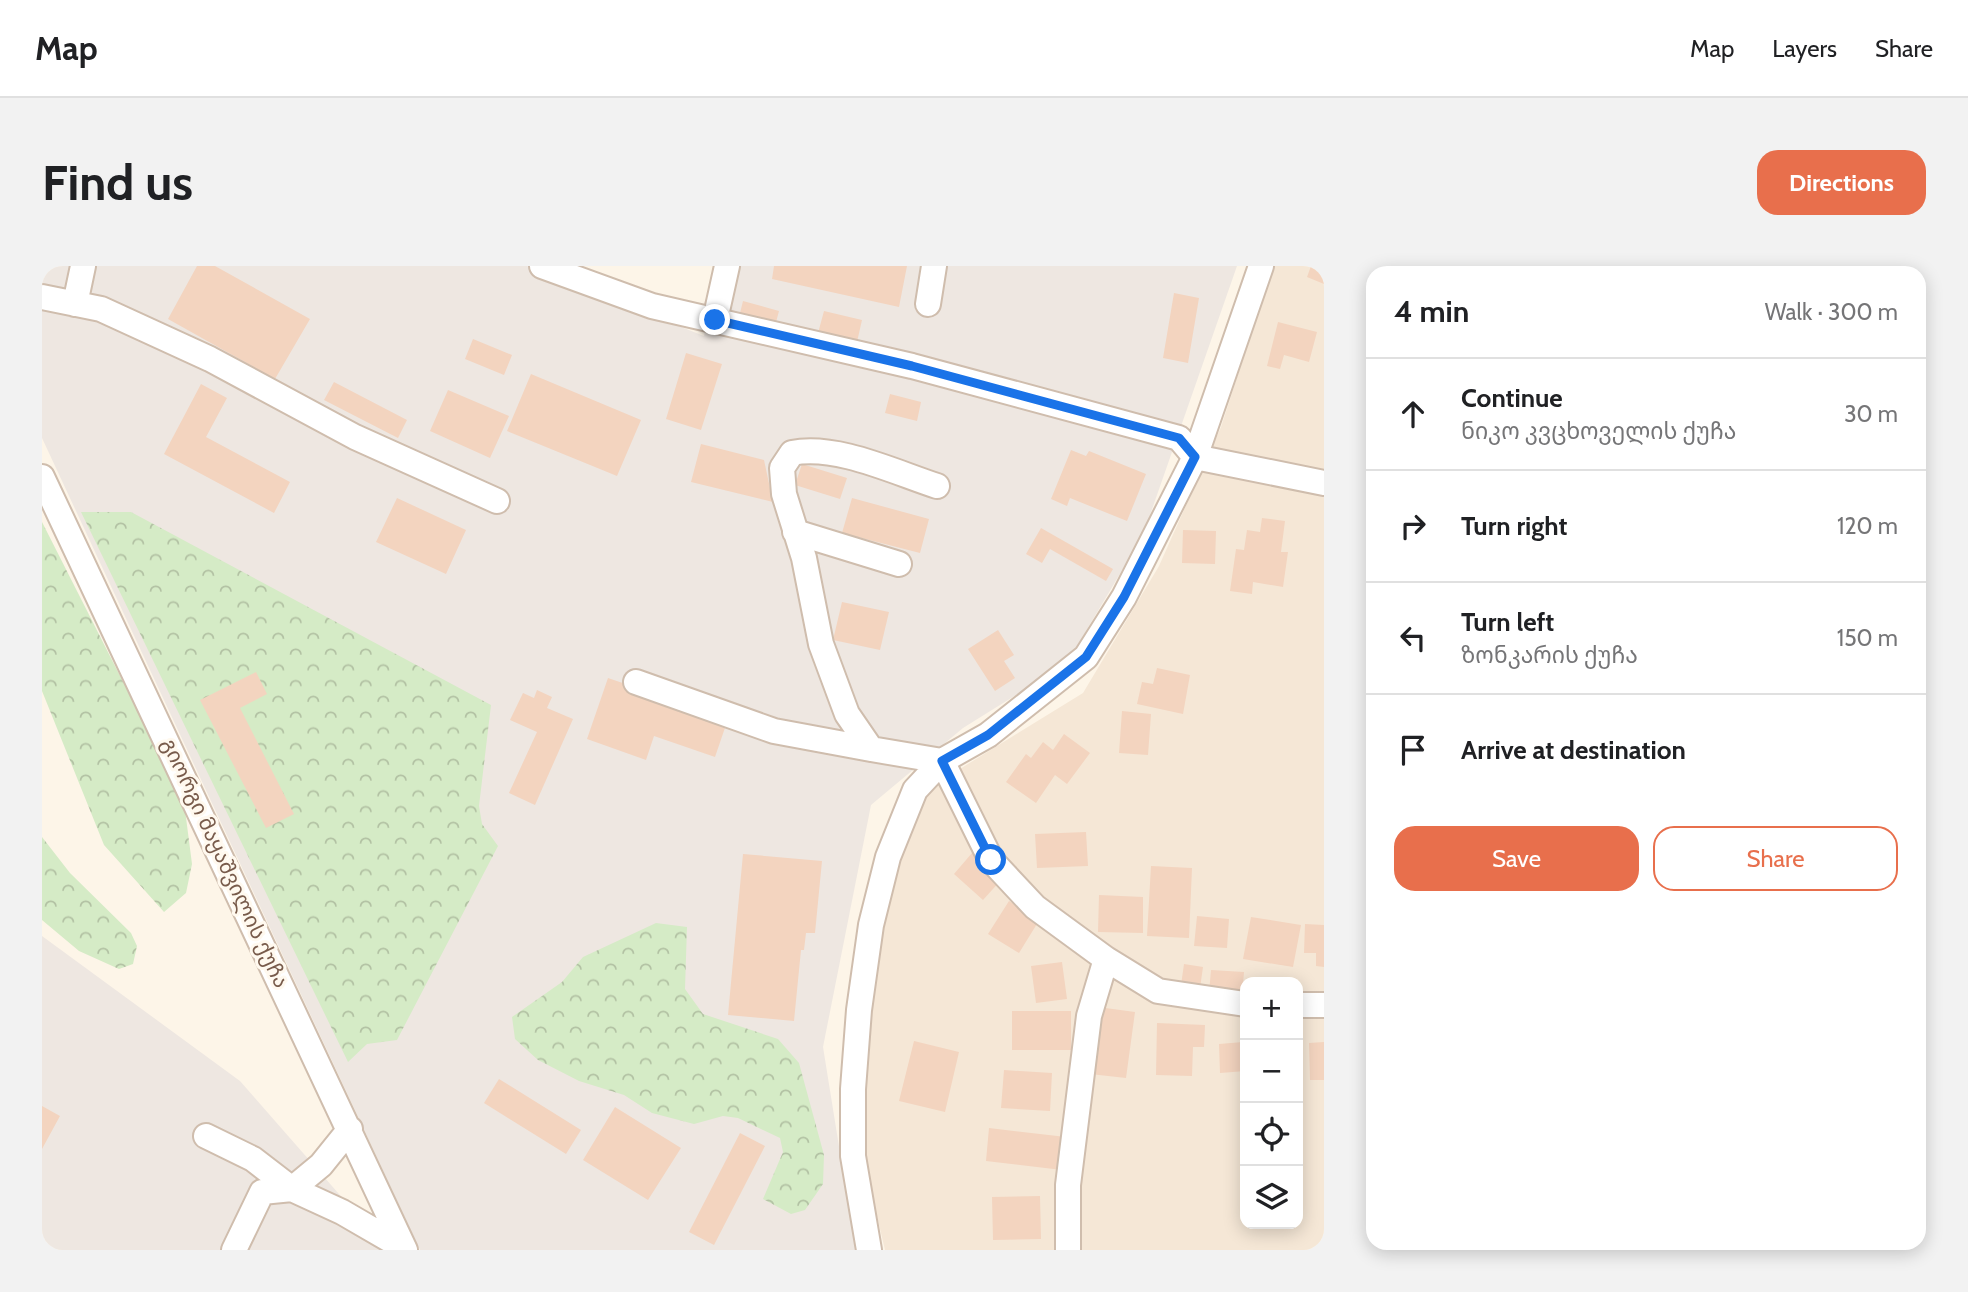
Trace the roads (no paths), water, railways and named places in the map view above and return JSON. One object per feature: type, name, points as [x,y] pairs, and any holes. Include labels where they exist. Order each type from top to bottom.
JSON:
[{"type":"street","points":[[75,304],[83,266]]},
{"type":"street","points":[[542,266],[652,306],[912,366],[1179,438],[1195,457],[1324,483]]},
{"type":"street","points":[[715,320],[727,266]]},
{"type":"street","points":[[928,304],[934,266]]},
{"type":"street","points":[[869,1250],[853,1156],[853,1089],[859,1010],[871,925],[888,858],[915,790],[942,761],[988,735],[1086,657],[1124,597],[1195,457],[1260,266]]},
{"type":"street","points":[[42,297],[101,309],[210,359],[355,437],[496,501]]},
{"type":"street","points":[[871,749],[847,714],[821,644],[804,558],[784,494],[782,468],[792,453],[810,449],[831,452],[937,486]]},
{"type":"street","name":"გიორგი მაყაშვილის ქუჩა","points":[[42,477],[351,1129],[405,1249]]},
{"type":"street","points":[[795,532],[899,564]]},
{"type":"street","points":[[636,682],[774,732],[942,761]]},
{"type":"street","points":[[942,761],[991,860],[1035,907],[1106,959],[1158,991],[1240,1003]]},
{"type":"street","points":[[1068,1250],[1068,1185],[1089,1016],[1106,959]]},
{"type":"street","points":[[1303,1006],[1324,1006]]},
{"type":"street","points":[[234,1250],[262,1192],[292,1189],[321,1165],[351,1129]]},
{"type":"street","points":[[206,1136],[253,1159],[292,1189],[342,1212],[405,1249]]}]
